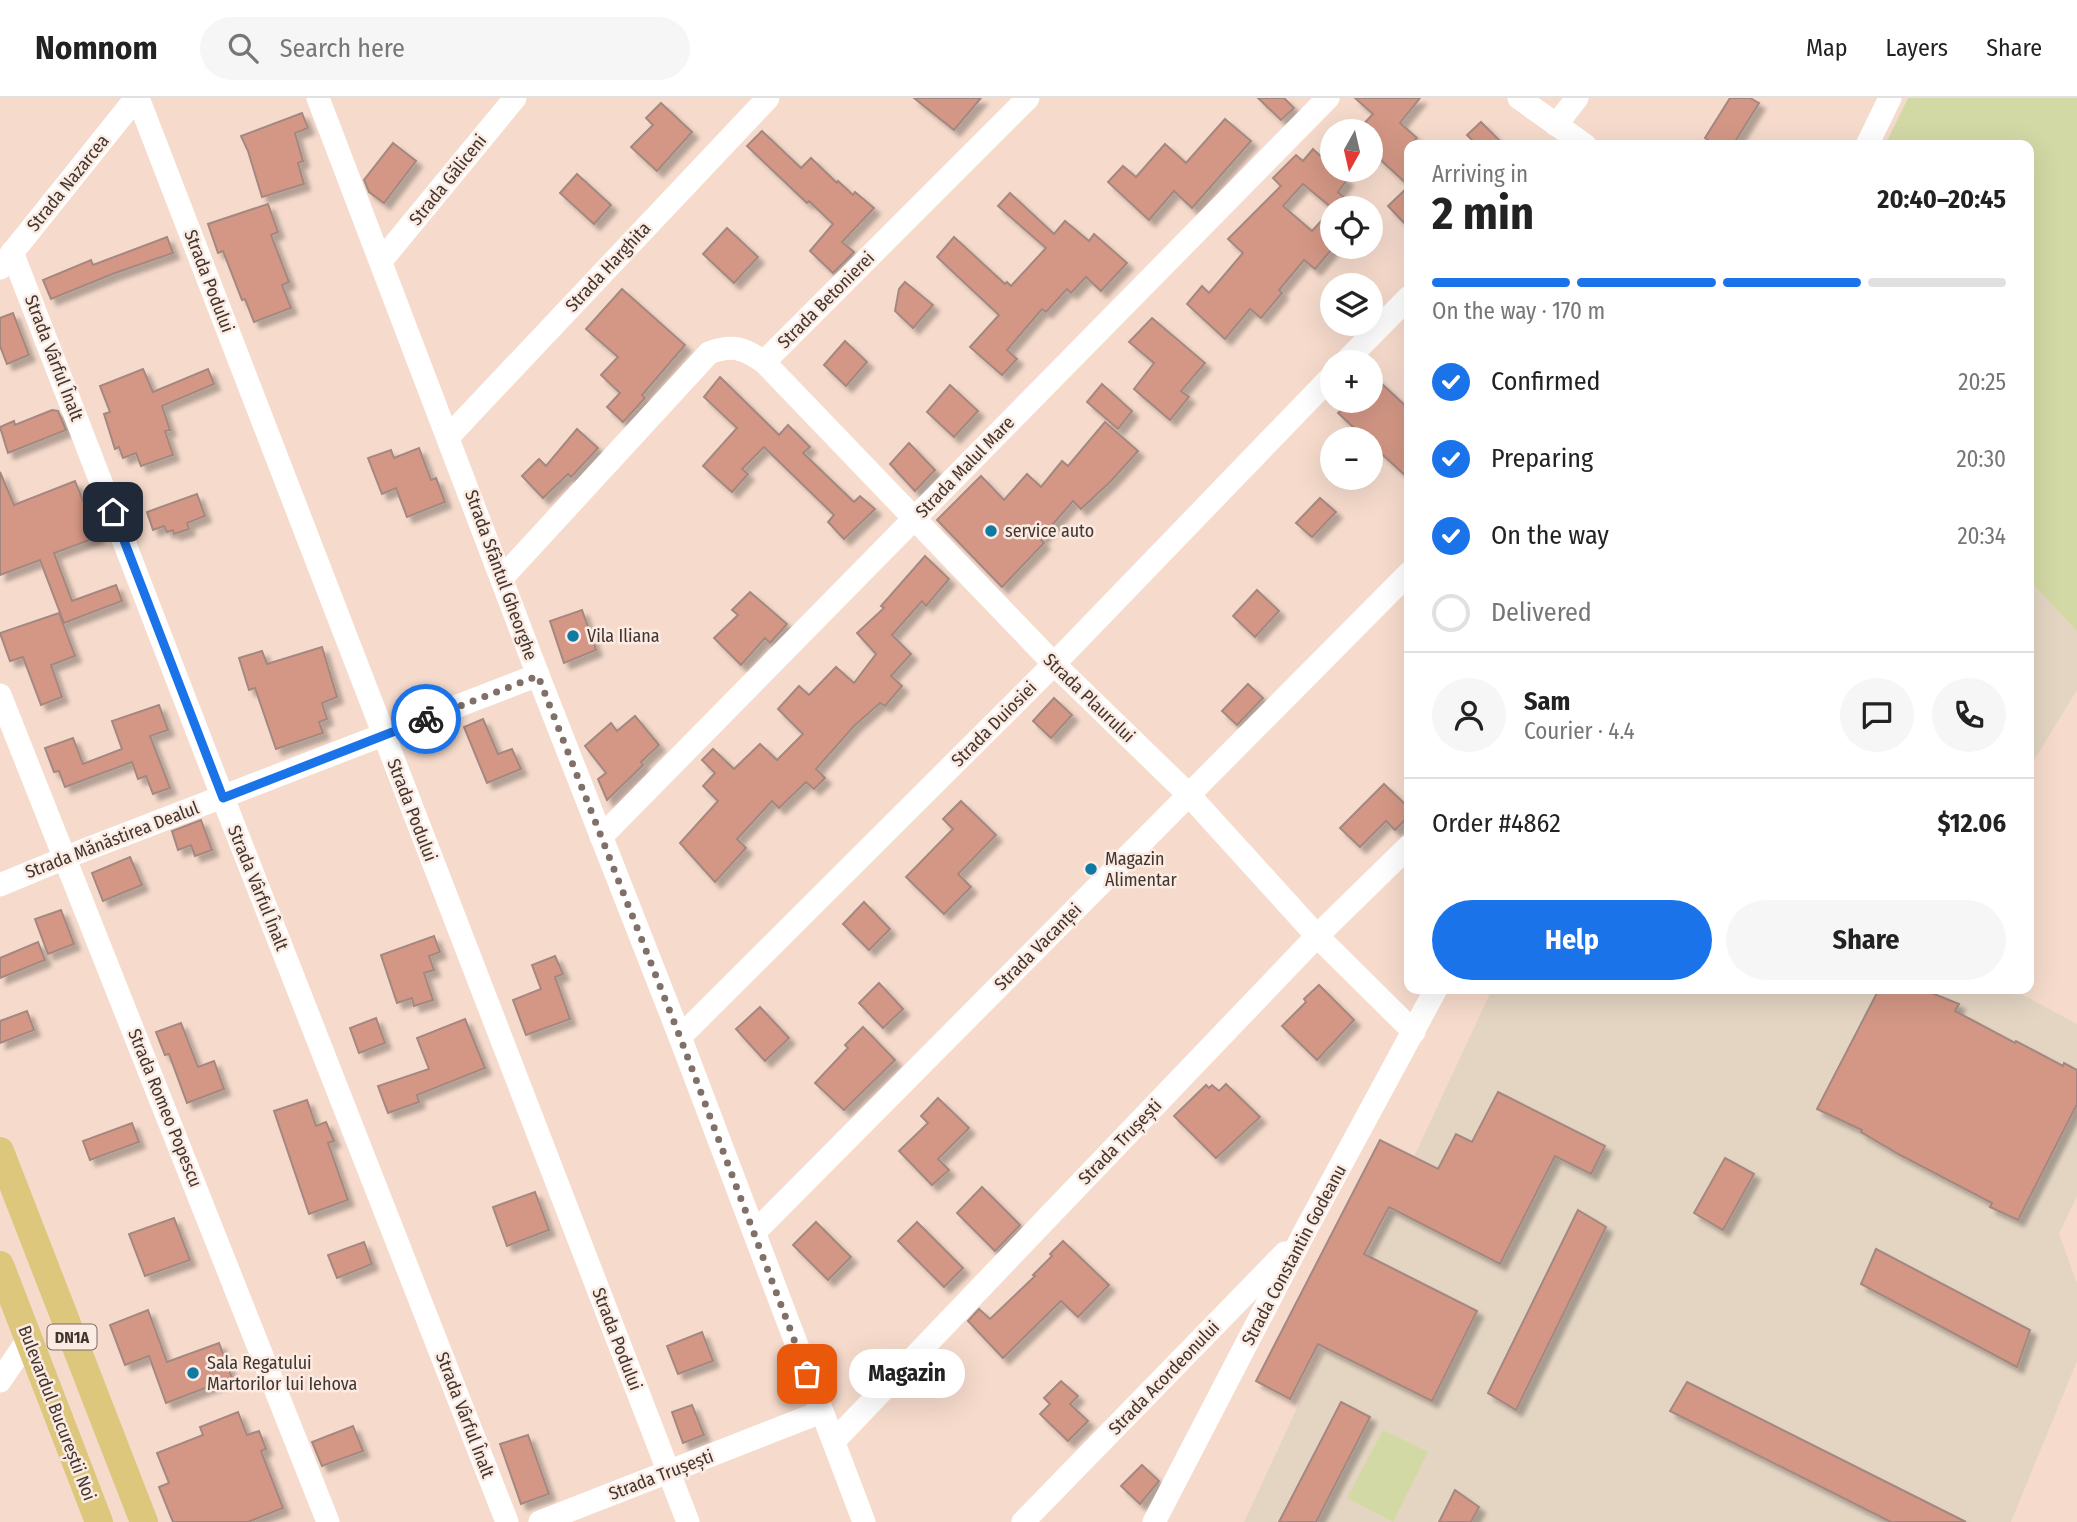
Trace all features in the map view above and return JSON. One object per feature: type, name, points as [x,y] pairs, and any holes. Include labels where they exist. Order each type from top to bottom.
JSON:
[{"type":"main road","name":"DN1A","points":[[0,1151],[144,1522]]},
{"type":"main road","name":"Bulevardul Bucureștii Noi","points":[[0,1265],[99,1522]]},
{"type":"street","name":"Strada Nazarcea","points":[[6,260],[137,98]]},
{"type":"street","name":"Strada Podului","points":[[137,98],[688,1522]]},
{"type":"street","name":"Strada Sfântul Gheorghe","points":[[318,98],[864,1522]]},
{"type":"street","name":"Strada Găliceni","points":[[381,261],[515,98]]},
{"type":"street","name":"Strada Harghita","points":[[449,436],[768,98]]},
{"type":"street","name":"Strada Betonierei","points":[[502,578],[709,353],[735,346],[764,362],[1028,98]]},
{"type":"street","name":"Strada Malul Mare","points":[[601,837],[1328,98]]},
{"type":"street","points":[[1519,98],[1566,137],[1577,98]]},
{"type":"street","points":[[1869,140],[1890,98]]},
{"type":"street","name":"Strada Vârful Înalt","points":[[6,260],[223,798],[508,1522]]},
{"type":"street","points":[[1357,350],[1404,302]]},
{"type":"street","name":"Strada Plaurului","points":[[764,362],[1054,664],[1189,795],[1317,936],[1414,1032]]},
{"type":"street","name":"Strada Duiosiei","points":[[680,1037],[1054,664],[1320,388]]},
{"type":"street","name":"Strada Vacanței","points":[[755,1232],[1404,578]]},
{"type":"street","name":"Strada Mănăstirea Dealul","points":[[0,885],[538,676]]},
{"type":"street","name":"Strada Romeo Popescu","points":[[0,695],[328,1522]]},
{"type":"street","name":"Strada Trușești","points":[[834,1441],[1317,936],[1404,851]]},
{"type":"street","name":"Strada Constantin Godeanu","points":[[1154,1522],[1304,1233],[1433,994]]},
{"type":"street","name":"Strada Acordeonului","points":[[1023,1522],[1304,1233]]},
{"type":"street","points":[[0,1381],[29,1338]]},
{"type":"street","name":"Strada Trușești","points":[[540,1522],[821,1412]]},
{"type":"shaded area","points":[[2034,585],[2077,631],[2077,690],[2034,760]]},
{"type":"shaded area","points":[[1490,994],[2021,994],[2077,1024],[2077,1196],[2059,1234],[2077,1283],[2077,1361],[2011,1522],[1244,1522]]},
{"type":"green space","points":[[1908,98],[2077,98],[2077,631],[2034,585],[2034,140],[1887,140]]},
{"type":"green space","points":[[1383,1430],[1428,1452],[1393,1522],[1347,1498]]},
{"type":"building","points":[[914,98],[981,98],[954,130]]},
{"type":"building","points":[[1258,98],[1284,98],[1294,108],[1281,120]]},
{"type":"building","points":[[1355,98],[1420,98],[1400,123],[1417,138],[1404,140],[1404,181],[1383,162],[1383,119],[1368,119],[1373,114]]},
{"type":"building","points":[[1730,98],[1750,98],[1759,103],[1736,140],[1705,138]]},
{"type":"building","points":[[661,103],[692,132],[657,171],[631,147],[653,125],[646,118]]},
{"type":"building","points":[[302,113],[308,128],[295,133],[303,161],[298,163],[304,184],[262,197],[241,136]]},
{"type":"building","points":[[1225,119],[1251,141],[1192,208],[1174,191],[1149,220],[1108,182],[1123,166],[1136,177],[1165,144],[1186,163]]},
{"type":"building","points":[[1481,122],[1499,140],[1472,140],[1467,135]]},
{"type":"building","points":[[762,131],[801,168],[811,158],[837,183],[838,181],[853,195],[855,192],[874,208],[842,242],[854,252],[833,273],[810,251],[833,224],[747,146]]},
{"type":"building","points":[[393,143],[416,161],[384,203],[369,192],[364,180]]},
{"type":"building","points":[[1313,149],[1320,156],[1320,182],[1346,182],[1338,192],[1342,196],[1320,198],[1303,184],[1283,206],[1312,231],[1320,222],[1320,259],[1324,259],[1315,269],[1304,260],[1279,290],[1282,293],[1261,318],[1250,309],[1225,339],[1187,304],[1202,286],[1209,293],[1243,253],[1228,239],[1281,186],[1273,178],[1296,155],[1303,161]]},
{"type":"building","points":[[577,174],[611,205],[594,224],[560,193]]},
{"type":"building","points":[[1404,191],[1404,223],[1388,206]]},
{"type":"building","points":[[1010,193],[1054,234],[1065,221],[1089,241],[1094,234],[1127,263],[1101,291],[1086,277],[1071,293],[1067,289],[1046,312],[1042,309],[1007,350],[1017,359],[1002,375],[970,347],[999,315],[937,257],[954,237],[1005,284],[1007,282],[1011,286],[1046,248],[998,206]]},
{"type":"building","points":[[268,204],[278,232],[271,235],[289,282],[282,285],[291,308],[254,322],[245,299],[242,300],[223,251],[218,253],[208,224]]},
{"type":"building","points":[[727,228],[758,257],[734,283],[703,254]]},
{"type":"building","points":[[167,237],[173,253],[51,299],[43,280],[91,260],[93,265]]},
{"type":"building","points":[[905,282],[933,305],[913,328],[895,311],[899,289]]},
{"type":"building","points":[[622,289],[685,345],[642,395],[645,398],[623,422],[607,407],[620,393],[601,375],[618,357],[586,329]]},
{"type":"building","points":[[13,313],[29,355],[7,364],[0,346],[0,318]]},
{"type":"building","points":[[1152,318],[1205,363],[1181,391],[1189,397],[1170,420],[1134,389],[1154,363],[1129,342]]},
{"type":"building","points":[[845,341],[867,362],[846,386],[824,365]]},
{"type":"building","points":[[143,369],[153,392],[208,369],[214,384],[162,406],[170,430],[165,431],[173,455],[141,466],[136,453],[123,458],[119,447],[115,449],[104,414],[110,412],[100,386]]},
{"type":"building","points":[[720,377],[779,435],[788,425],[810,447],[803,453],[854,502],[860,496],[875,509],[844,539],[828,522],[834,515],[764,447],[742,469],[748,474],[732,492],[703,466],[737,428],[704,397]]},
{"type":"building","points":[[1102,384],[1132,411],[1118,429],[1087,402]]},
{"type":"building","points":[[950,385],[978,411],[954,437],[927,412]]},
{"type":"building","points":[[1383,385],[1404,404],[1404,474],[1383,455],[1383,427],[1353,427],[1338,413],[1383,413]]},
{"type":"building","points":[[52,410],[58,411],[66,430],[8,453],[0,427],[14,421],[15,425]]},
{"type":"building","points":[[1105,422],[1138,451],[1081,509],[1073,501],[1040,539],[1044,543],[1002,587],[937,520],[981,476],[1004,500],[1027,474],[1041,487],[1062,461],[1068,466]]},
{"type":"building","points":[[577,429],[598,448],[571,477],[568,474],[543,498],[522,476],[539,459],[546,466]]},
{"type":"building","points":[[909,443],[935,470],[915,491],[890,464]]},
{"type":"building","points":[[419,448],[431,480],[436,478],[445,502],[407,517],[396,488],[382,494],[368,458],[391,450],[394,458]]},
{"type":"building","points":[[0,472],[14,505],[75,481],[98,537],[54,553],[72,601],[116,585],[122,601],[64,623],[40,560],[0,575]]},
{"type":"building","points":[[197,494],[205,516],[187,523],[189,529],[174,534],[173,530],[167,532],[164,526],[153,530],[147,512]]},
{"type":"building","points":[[1320,498],[1336,512],[1312,537],[1296,523]]},
{"type":"building","points":[[925,556],[949,579],[926,606],[922,601],[892,635],[911,654],[891,676],[902,686],[885,706],[880,703],[854,726],[816,769],[825,778],[814,789],[806,782],[779,808],[772,801],[737,839],[746,848],[715,882],[680,843],[718,801],[703,786],[715,773],[702,760],[713,749],[734,769],[760,744],[777,760],[803,734],[778,709],[799,686],[809,695],[836,667],[854,683],[876,654],[857,633],[884,608],[881,606]]},
{"type":"building","points":[[1257,590],[1279,611],[1255,637],[1233,616]]},
{"type":"building","points":[[750,592],[787,624],[770,643],[765,638],[741,665],[714,638],[738,615],[732,610]]},
{"type":"building","name":"Vila Iliana","points":[[582,610],[596,650],[564,663],[550,621]]},
{"type":"building","points":[[59,613],[75,656],[51,665],[62,697],[41,705],[23,657],[10,661],[0,633]]},
{"type":"building","points":[[322,647],[337,697],[322,703],[327,719],[319,722],[323,733],[276,749],[255,688],[249,690],[239,658],[262,651],[267,664]]},
{"type":"building","points":[[1248,684],[1263,698],[1237,725],[1222,711]]},
{"type":"building","points":[[1054,698],[1072,715],[1051,738],[1033,721]]},
{"type":"building","points":[[159,705],[168,730],[150,736],[170,788],[153,794],[146,776],[138,779],[132,762],[65,787],[59,771],[54,772],[45,748],[73,738],[83,764],[122,749],[112,721]]},
{"type":"building","points":[[635,716],[659,745],[641,762],[643,765],[607,800],[598,779],[606,773],[585,746],[611,723],[617,731]]},
{"type":"building","points":[[483,719],[498,754],[512,749],[521,769],[487,783],[464,727]]},
{"type":"building","points":[[1384,784],[1404,803],[1404,821],[1395,830],[1386,821],[1360,847],[1340,828]]},
{"type":"building","points":[[961,801],[996,835],[958,874],[971,887],[944,914],[906,877],[953,829],[943,819]]},
{"type":"building","points":[[201,820],[212,850],[195,856],[191,845],[178,850],[172,831]]},
{"type":"building","points":[[130,857],[142,885],[103,901],[92,873]]},
{"type":"building","points":[[864,902],[890,929],[869,950],[843,924]]},
{"type":"building","points":[[61,910],[74,944],[48,954],[35,919]]},
{"type":"building","points":[[434,936],[440,952],[429,956],[434,970],[424,973],[433,1000],[414,1006],[412,998],[397,1003],[381,955]]},
{"type":"building","points":[[38,942],[45,960],[0,978],[0,958]]},
{"type":"building","points":[[555,956],[563,974],[555,977],[570,1019],[526,1035],[513,1000],[541,989],[532,965]]},
{"type":"building","points":[[879,983],[903,1009],[883,1028],[859,1003]]},
{"type":"building","points":[[1319,985],[1354,1020],[1317,1060],[1282,1026]]},
{"type":"building","points":[[1876,994],[1934,994],[1959,1004],[1955,1011],[2015,1043],[2016,1041],[2063,1066],[2064,1063],[2077,1070],[2077,1104],[2018,1220],[1990,1207],[1992,1203],[1900,1155],[1861,1132],[1862,1130],[1817,1109]]},
{"type":"building","points":[[760,1007],[789,1038],[765,1061],[736,1029]]},
{"type":"building","points":[[27,1011],[34,1030],[0,1043],[0,1021]]},
{"type":"building","points":[[376,1018],[385,1043],[359,1053],[350,1028]]},
{"type":"building","points":[[465,1019],[485,1068],[417,1095],[419,1102],[388,1113],[378,1086],[429,1069],[417,1038]]},
{"type":"building","points":[[181,1023],[198,1067],[214,1061],[224,1089],[187,1103],[169,1054],[165,1055],[156,1032]]},
{"type":"building","points":[[863,1027],[895,1060],[844,1110],[815,1083],[848,1048],[845,1045]]},
{"type":"building","points":[[1226,1084],[1260,1117],[1216,1158],[1174,1116],[1206,1085],[1209,1088],[1212,1085],[1219,1091]]},
{"type":"building","points":[[1498,1092],[1605,1146],[1591,1174],[1555,1156],[1500,1264],[1389,1207],[1364,1254],[1477,1311],[1432,1401],[1318,1344],[1290,1399],[1256,1381],[1380,1140],[1438,1169],[1456,1134],[1472,1142]]},
{"type":"building","points":[[938,1098],[969,1128],[938,1159],[949,1170],[932,1185],[899,1151],[928,1123],[921,1116]]},
{"type":"building","points":[[307,1100],[316,1126],[326,1122],[334,1141],[328,1143],[348,1200],[309,1214],[274,1111]]},
{"type":"building","points":[[132,1123],[139,1142],[90,1160],[83,1141]]},
{"type":"building","points":[[1725,1158],[1754,1174],[1723,1230],[1694,1213]]},
{"type":"building","points":[[982,1187],[1020,1225],[995,1251],[957,1213]]},
{"type":"building","points":[[535,1192],[549,1230],[507,1246],[493,1207]]},
{"type":"building","points":[[1578,1210],[1606,1227],[1516,1410],[1488,1393]]},
{"type":"building","points":[[174,1218],[190,1260],[145,1276],[129,1234]]},
{"type":"building","points":[[816,1222],[851,1257],[828,1280],[793,1245]]},
{"type":"building","points":[[917,1222],[963,1268],[944,1287],[898,1241]]},
{"type":"building","points":[[1063,1241],[1109,1285],[1078,1317],[1061,1301],[1003,1358],[968,1321],[979,1309],[990,1319],[1035,1276],[1033,1275]]},
{"type":"building","points":[[364,1242],[372,1264],[337,1278],[328,1255]]},
{"type":"building","points":[[1876,1249],[2030,1330],[2017,1367],[1861,1284]]},
{"type":"building","points":[[148,1310],[167,1362],[219,1343],[232,1378],[166,1403],[149,1356],[125,1365],[110,1325]]},
{"type":"building","points":[[702,1332],[713,1361],[678,1374],[667,1346]]},
{"type":"building","points":[[1061,1381],[1078,1396],[1070,1404],[1088,1421],[1068,1441],[1040,1414],[1050,1404],[1044,1398]]},
{"type":"building","points":[[1687,1382],[1966,1522],[1891,1522],[1670,1411]]},
{"type":"building","points":[[1341,1402],[1370,1417],[1316,1522],[1279,1522]]},
{"type":"building","points":[[692,1405],[704,1435],[683,1443],[672,1412]]},
{"type":"building","points":[[238,1412],[247,1435],[259,1431],[266,1449],[261,1451],[283,1508],[248,1522],[173,1522],[159,1487],[169,1483],[157,1453],[203,1435],[200,1427]]},
{"type":"building","points":[[353,1426],[363,1451],[322,1466],[312,1442]]},
{"type":"building","points":[[528,1435],[549,1494],[521,1504],[500,1444]]},
{"type":"building","points":[[1142,1465],[1159,1481],[1140,1504],[1121,1486]]},
{"type":"building","points":[[1455,1490],[1479,1507],[1471,1522],[1439,1522]]},
{"type":"way so far","points":[[426,719],[538,676],[680,1037],[807,1374]]},
{"type":"place","name":"service auto","points":[[991,531]]},
{"type":"place","name":"Vila Iliana","points":[[573,636]]},
{"type":"place","name":"Magazin Alimentar","points":[[1091,869]]},
{"type":"place","name":"Sala Regatului Martorilor lui Iehova","points":[[193,1373]]},
{"type":"place","name":"Magazin","points":[[807,1374]]},
{"type":"route","points":[[113,512],[223,798],[426,719]]}]
